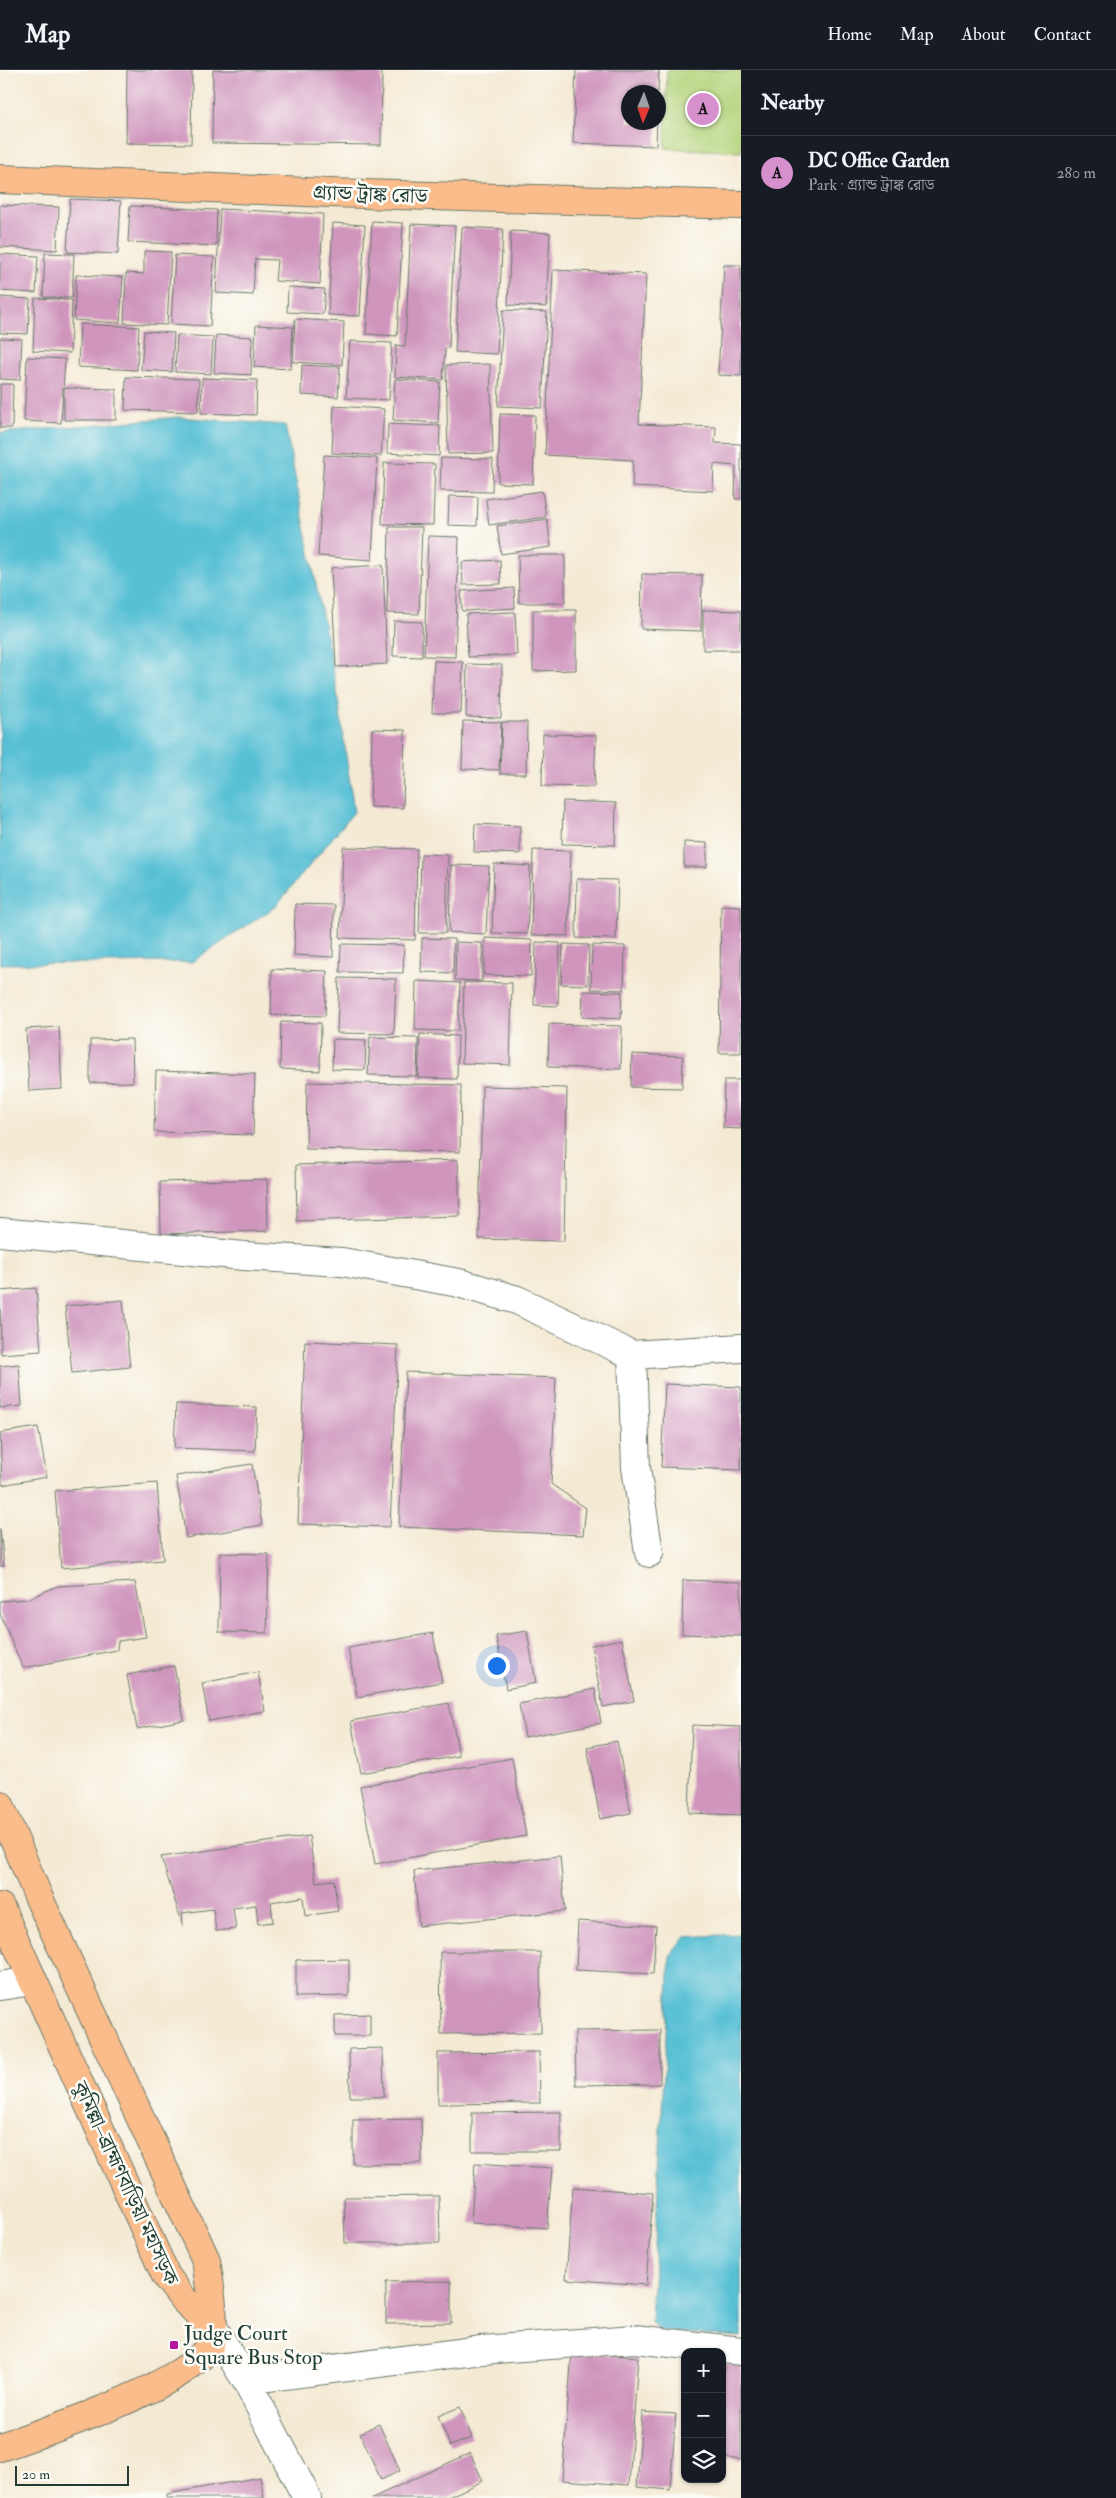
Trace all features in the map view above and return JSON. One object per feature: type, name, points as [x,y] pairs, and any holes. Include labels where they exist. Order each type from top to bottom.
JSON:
[{"type":"highway","name":"গ্র্যান্ড ট্রাঙ্ক রোড","points":[[0,179],[330,193],[741,205]]},
{"type":"highway","points":[[0,1805],[38,1896],[206,2260],[211,2292],[212,2326],[210,2345],[203,2354],[168,2380],[67,2425],[0,2447]]},
{"type":"highway","name":"কুমিল্লা–ব্রাহ্মণবাড়িয়া মহাসড়ক","points":[[0,1907],[32,1982],[166,2276],[184,2300],[212,2326]]},
{"type":"highway","points":[[70,2064],[108,2048]]},
{"type":"street","points":[[0,1232],[244,1256],[342,1262],[459,1283],[517,1300],[632,1355],[741,1348]]},
{"type":"street","points":[[632,1355],[636,1468],[648,1553]]},
{"type":"street","points":[[0,1986],[32,1982]]},
{"type":"street","points":[[212,2326],[246,2380],[307,2498]]},
{"type":"street","points":[[246,2380],[482,2350],[635,2339],[741,2351]]},
{"type":"green space","points":[[667,70],[741,70],[741,152],[665,148]]},
{"type":"water","points":[[178,417],[285,425],[337,691],[354,812],[275,907],[192,962],[0,964],[0,433]]},
{"type":"water","points":[[741,1934],[741,2337],[661,2331],[651,2322],[670,1956],[685,1937]]},
{"type":"building","points":[[127,70],[192,70],[191,144],[126,143]]},
{"type":"building","points":[[213,70],[382,70],[381,145],[212,143]]},
{"type":"building","points":[[576,70],[659,70],[658,85],[621,85],[621,130],[657,130],[656,146],[573,143]]},
{"type":"building","points":[[70,199],[121,201],[118,254],[67,252]]},
{"type":"building","points":[[0,205],[59,207],[57,250],[0,247]]},
{"type":"building","points":[[130,206],[217,210],[216,246],[128,242]]},
{"type":"building","points":[[220,209],[323,214],[320,284],[275,281],[277,260],[255,259],[253,295],[216,293]]},
{"type":"building","points":[[372,221],[403,223],[397,336],[366,334]]},
{"type":"building","points":[[333,223],[365,225],[360,316],[328,315]]},
{"type":"building","points":[[411,224],[455,226],[449,348],[445,348],[443,380],[395,377],[396,345],[405,346]]},
{"type":"building","points":[[462,227],[503,229],[497,354],[455,352]]},
{"type":"building","points":[[511,231],[550,233],[546,307],[508,305]]},
{"type":"building","points":[[144,251],[171,252],[167,325],[124,323],[126,273],[144,274]]},
{"type":"building","points":[[45,253],[74,254],[72,298],[43,297]]},
{"type":"building","points":[[0,254],[38,256],[36,293],[0,291]]},
{"type":"building","points":[[175,255],[214,257],[210,326],[171,324]]},
{"type":"building","points":[[724,265],[741,265],[741,376],[718,375]]},
{"type":"building","points":[[553,270],[646,274],[639,424],[716,427],[715,443],[741,444],[741,499],[735,499],[736,466],[714,464],[713,491],[632,487],[633,460],[545,455]]},
{"type":"building","points":[[76,275],[123,277],[120,323],[74,320]]},
{"type":"building","points":[[288,287],[325,289],[323,314],[287,312]]},
{"type":"building","points":[[0,297],[30,299],[28,334],[0,333]]},
{"type":"building","points":[[35,298],[72,300],[70,353],[33,351]]},
{"type":"building","points":[[503,310],[547,312],[542,408],[498,406]]},
{"type":"building","points":[[295,319],[344,322],[342,365],[293,362]]},
{"type":"building","points":[[80,324],[139,327],[137,370],[78,367]]},
{"type":"building","points":[[256,325],[293,327],[291,369],[254,367]]},
{"type":"building","points":[[144,331],[174,333],[172,372],[141,370]]},
{"type":"building","points":[[177,335],[213,337],[211,374],[175,372]]},
{"type":"building","points":[[216,335],[252,337],[251,375],[214,373]]},
{"type":"building","points":[[0,338],[22,339],[20,380],[0,379]]},
{"type":"building","points":[[350,341],[392,343],[389,400],[346,398]]},
{"type":"building","points":[[27,357],[65,359],[61,423],[24,421]]},
{"type":"building","points":[[490,364],[493,453],[448,454],[446,365]]},
{"type":"building","points":[[302,365],[340,367],[338,397],[301,395]]},
{"type":"building","points":[[126,377],[199,379],[198,412],[125,410]]},
{"type":"building","points":[[202,378],[257,380],[256,415],[201,413]]},
{"type":"building","points":[[395,379],[440,382],[438,423],[393,420]]},
{"type":"building","points":[[0,384],[13,384],[12,428],[0,428]]},
{"type":"building","points":[[64,388],[116,389],[116,420],[64,420]]},
{"type":"building","points":[[334,406],[384,409],[381,456],[332,453]]},
{"type":"building","points":[[500,414],[535,415],[533,484],[498,483]]},
{"type":"building","points":[[388,424],[440,426],[439,456],[387,453]]},
{"type":"building","points":[[324,455],[377,458],[372,560],[318,556]]},
{"type":"building","points":[[441,458],[493,459],[492,492],[440,491]]},
{"type":"building","points":[[384,463],[435,464],[433,525],[382,524]]},
{"type":"building","points":[[542,491],[546,517],[489,525],[486,499]]},
{"type":"building","points":[[449,496],[478,497],[477,526],[448,525]]},
{"type":"building","points":[[547,519],[551,547],[501,554],[497,526]]},
{"type":"building","points":[[389,527],[422,527],[419,614],[387,613]]},
{"type":"building","points":[[428,536],[459,537],[455,657],[424,656]]},
{"type":"building","points":[[518,555],[565,555],[565,603],[519,603]]},
{"type":"building","points":[[500,560],[501,584],[463,585],[462,562]]},
{"type":"building","points":[[383,565],[387,664],[336,667],[331,568]]},
{"type":"building","points":[[642,574],[702,575],[701,631],[641,629]]},
{"type":"building","points":[[514,588],[515,608],[462,611],[461,591]]},
{"type":"building","points":[[533,610],[576,610],[576,670],[533,671]]},
{"type":"building","points":[[703,610],[741,611],[741,650],[703,650]]},
{"type":"building","points":[[515,612],[517,655],[468,657],[466,614]]},
{"type":"building","points":[[394,621],[422,622],[422,657],[393,656]]},
{"type":"building","points":[[434,661],[463,662],[461,713],[432,713]]},
{"type":"building","points":[[467,664],[502,665],[501,718],[466,717]]},
{"type":"building","points":[[463,721],[501,722],[499,770],[462,769]]},
{"type":"building","points":[[502,722],[527,722],[526,774],[500,774]]},
{"type":"building","points":[[372,729],[405,730],[403,808],[370,807]]},
{"type":"building","points":[[543,734],[596,735],[594,787],[542,786]]},
{"type":"building","points":[[563,801],[616,803],[615,845],[562,844]]},
{"type":"building","points":[[475,824],[520,826],[520,854],[474,852]]},
{"type":"building","points":[[684,842],[707,843],[707,867],[684,867]]},
{"type":"building","points":[[343,847],[417,849],[415,940],[340,938]]},
{"type":"building","points":[[533,850],[571,851],[568,936],[531,935]]},
{"type":"building","points":[[421,854],[448,855],[446,933],[419,933]]},
{"type":"building","points":[[494,864],[530,866],[527,934],[492,933]]},
{"type":"building","points":[[451,865],[489,866],[486,934],[449,932]]},
{"type":"building","points":[[577,879],[618,880],[616,939],[576,938]]},
{"type":"building","points":[[295,904],[334,905],[333,957],[294,955]]},
{"type":"building","points":[[721,905],[741,906],[741,1053],[719,1053]]},
{"type":"building","points":[[422,938],[454,939],[453,973],[421,972]]},
{"type":"building","points":[[485,938],[532,940],[531,976],[484,975]]},
{"type":"building","points":[[456,942],[482,943],[482,981],[455,980]]},
{"type":"building","points":[[536,942],[560,943],[558,1006],[534,1005]]},
{"type":"building","points":[[341,944],[404,945],[403,973],[340,972]]},
{"type":"building","points":[[563,944],[589,945],[588,985],[561,984]]},
{"type":"building","points":[[592,945],[625,946],[624,990],[591,989]]},
{"type":"building","points":[[272,969],[327,971],[325,1016],[271,1015]]},
{"type":"building","points":[[339,978],[396,979],[394,1034],[337,1033]]},
{"type":"building","points":[[416,981],[460,983],[458,1031],[415,1030]]},
{"type":"building","points":[[464,982],[512,983],[510,1065],[462,1063]]},
{"type":"building","points":[[583,991],[622,992],[621,1019],[582,1017]]},
{"type":"building","points":[[281,1022],[321,1023],[320,1071],[280,1069]]},
{"type":"building","points":[[549,1024],[622,1026],[621,1069],[548,1067]]},
{"type":"building","points":[[59,1027],[62,1089],[29,1091],[26,1029]]},
{"type":"building","points":[[420,1034],[458,1036],[457,1079],[418,1078]]},
{"type":"building","points":[[370,1037],[418,1038],[417,1076],[368,1075]]},
{"type":"building","points":[[132,1039],[133,1082],[90,1083],[90,1040]]},
{"type":"building","points":[[333,1039],[366,1040],[365,1070],[332,1069]]},
{"type":"building","points":[[632,1054],[683,1056],[682,1088],[631,1087]]},
{"type":"building","points":[[156,1071],[255,1074],[253,1135],[154,1132]]},
{"type":"building","points":[[724,1080],[741,1080],[741,1129],[723,1128]]},
{"type":"building","points":[[307,1082],[461,1085],[460,1152],[306,1149]]},
{"type":"building","points":[[482,1086],[567,1088],[564,1241],[479,1239]]},
{"type":"building","points":[[458,1160],[460,1216],[297,1221],[296,1165]]},
{"type":"building","points":[[267,1179],[268,1231],[161,1234],[160,1182]]},
{"type":"building","points":[[36,1288],[41,1351],[1,1354],[0,1291]]},
{"type":"building","points":[[123,1300],[130,1367],[72,1373],[65,1306]]},
{"type":"building","points":[[305,1341],[398,1345],[390,1527],[298,1524]]},
{"type":"building","points":[[19,1364],[22,1406],[0,1408],[0,1366]]},
{"type":"building","points":[[406,1372],[556,1378],[551,1484],[586,1508],[583,1535],[399,1527]]},
{"type":"building","points":[[665,1384],[741,1387],[741,1470],[661,1467]]},
{"type":"building","points":[[176,1404],[257,1407],[255,1451],[174,1448]]},
{"type":"building","points":[[38,1427],[47,1477],[2,1485],[0,1433]]},
{"type":"building","points":[[252,1464],[262,1525],[186,1538],[176,1476]]},
{"type":"building","points":[[157,1483],[163,1560],[61,1568],[55,1491]]},
{"type":"building","points":[[0,1529],[4,1566],[0,1566]]},
{"type":"building","points":[[220,1553],[269,1554],[267,1633],[219,1632]]},
{"type":"building","points":[[683,1580],[741,1582],[741,1636],[682,1634]]},
{"type":"building","points":[[135,1582],[146,1637],[118,1641],[117,1650],[23,1668],[0,1614],[0,1601],[28,1599],[57,1586]]},
{"type":"building","points":[[527,1631],[536,1683],[506,1689],[496,1636]]},
{"type":"building","points":[[433,1633],[442,1682],[357,1697],[348,1648]]},
{"type":"building","points":[[622,1639],[634,1701],[603,1707],[591,1645]]},
{"type":"building","points":[[174,1666],[184,1720],[137,1729],[127,1675]]},
{"type":"building","points":[[258,1672],[265,1711],[209,1721],[202,1683]]},
{"type":"building","points":[[595,1689],[601,1723],[525,1737],[519,1704]]},
{"type":"building","points":[[449,1703],[459,1756],[361,1773],[351,1721]]},
{"type":"building","points":[[692,1725],[741,1727],[741,1815],[689,1813]]},
{"type":"building","points":[[617,1741],[631,1813],[600,1819],[587,1747]]},
{"type":"building","points":[[512,1758],[526,1836],[375,1864],[360,1786]]},
{"type":"building","points":[[309,1836],[316,1882],[334,1880],[338,1911],[305,1916],[303,1897],[271,1902],[273,1922],[258,1924],[256,1905],[233,1908],[236,1929],[216,1931],[213,1909],[182,1913],[183,1926],[161,1857]]},
{"type":"building","points":[[560,1856],[565,1911],[419,1926],[414,1871]]},
{"type":"building","points":[[578,1921],[656,1926],[653,1974],[576,1970]]},
{"type":"building","points":[[440,1952],[540,1952],[541,2033],[441,2034]]},
{"type":"building","points":[[349,1959],[349,1996],[296,1997],[296,1960]]},
{"type":"building","points":[[370,2014],[370,2036],[335,2036],[335,2015]]},
{"type":"building","points":[[660,2030],[660,2084],[576,2085],[575,2031]]},
{"type":"building","points":[[383,2048],[384,2097],[350,2097],[349,2049]]},
{"type":"building","points":[[539,2052],[540,2103],[438,2104],[438,2053]]},
{"type":"building","points":[[561,2112],[561,2151],[472,2151],[472,2113]]},
{"type":"building","points":[[421,2119],[422,2163],[353,2164],[353,2120]]},
{"type":"building","points":[[475,2163],[552,2168],[547,2228],[471,2223]]},
{"type":"building","points":[[573,2187],[653,2193],[646,2285],[566,2279]]},
{"type":"building","points":[[439,2196],[440,2243],[345,2243],[344,2197]]},
{"type":"building","points":[[451,2281],[451,2323],[386,2324],[386,2282]]},
{"type":"building","points":[[572,2352],[638,2357],[629,2485],[562,2480]]},
{"type":"building","points":[[726,2362],[741,2365],[741,2460],[726,2458]]},
{"type":"building","points":[[460,2407],[472,2438],[450,2446],[438,2416]]},
{"type":"building","points":[[642,2412],[676,2414],[670,2490],[637,2487]]},
{"type":"building","points":[[379,2424],[400,2471],[381,2480],[360,2433]]},
{"type":"building","points":[[470,2453],[483,2481],[446,2498],[372,2498]]},
{"type":"building","points":[[260,2477],[264,2498],[167,2498],[167,2494]]},
{"type":"place","name":"DC Office Garden","points":[[703,109]]},
{"type":"place","name":"Judge Court Square Bus Stop","points":[[174,2345]]}]
